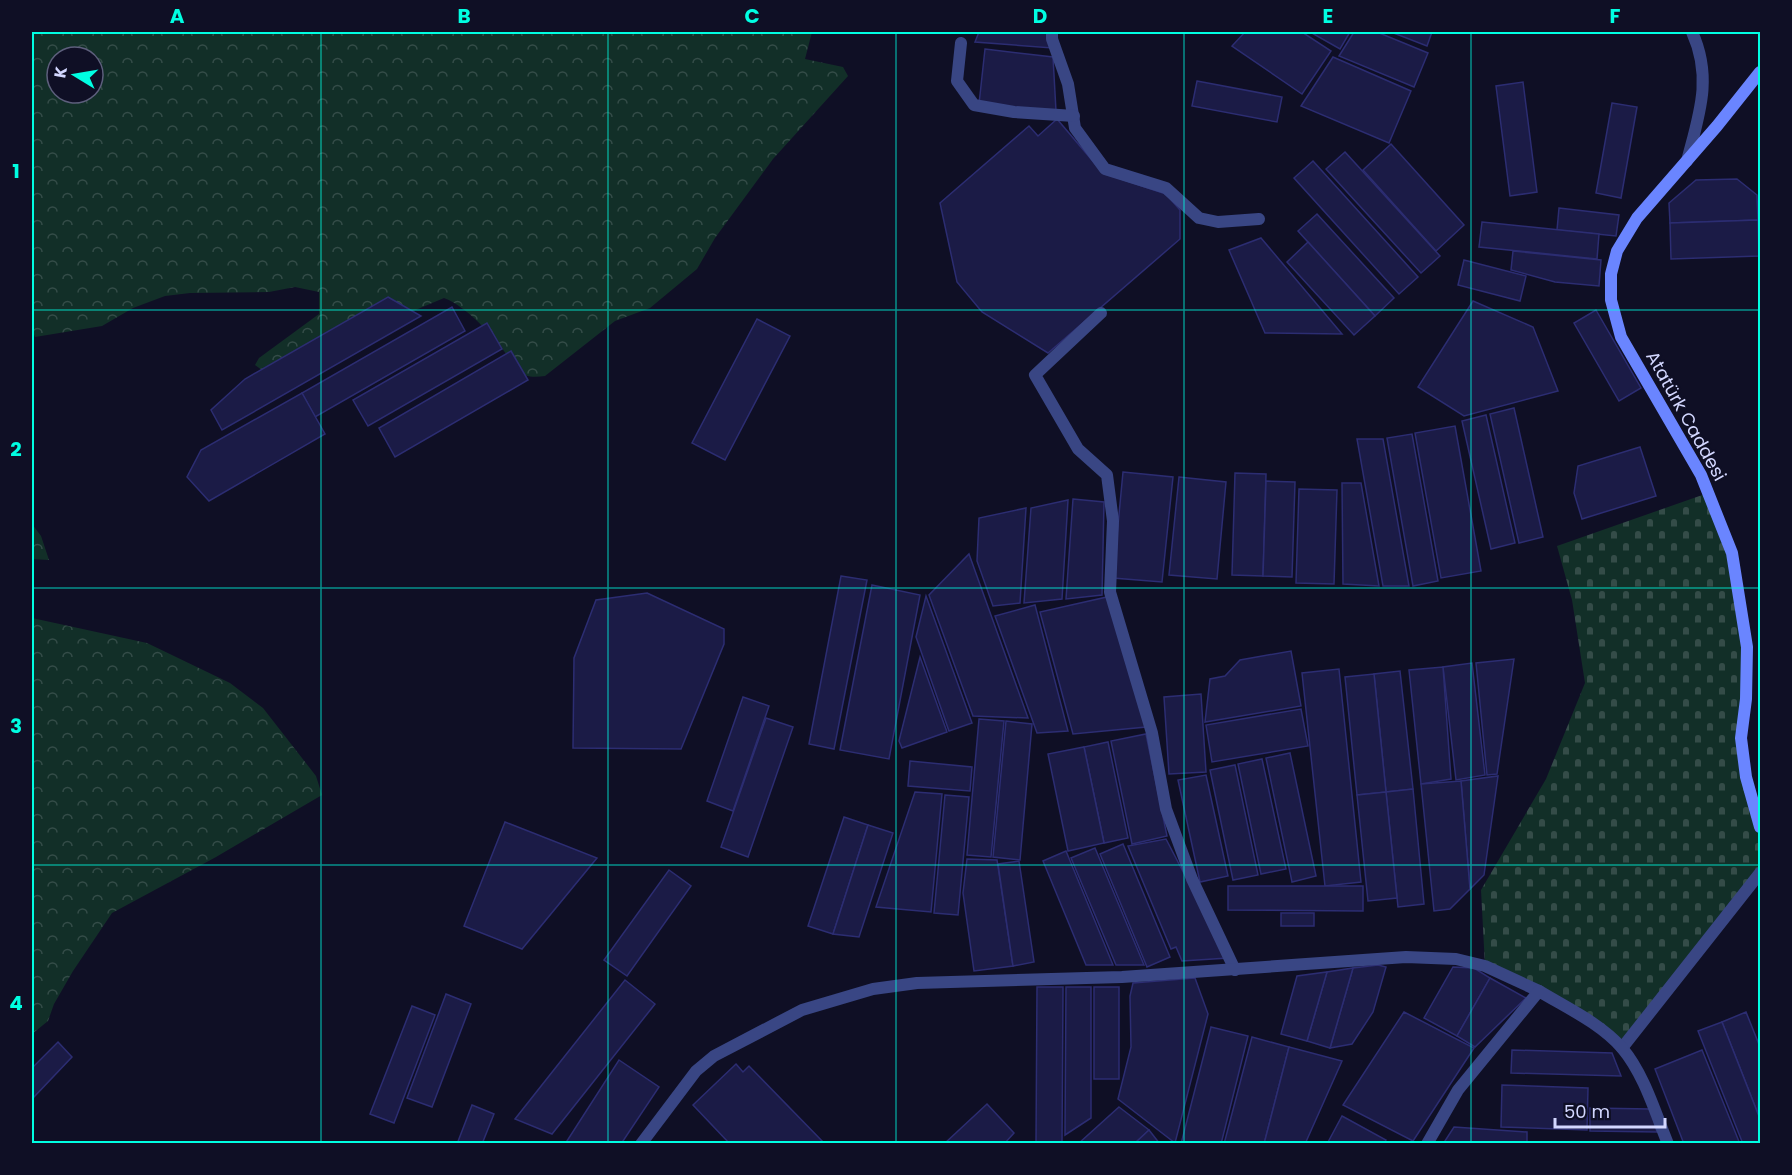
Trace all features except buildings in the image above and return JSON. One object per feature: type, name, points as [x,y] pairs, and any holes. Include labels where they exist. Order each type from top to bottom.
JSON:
[{"type":"street","points":[[1052,32],[1052,39],[1068,84],[1075,128],[1105,169],[1166,188],[1199,218],[1218,222],[1259,219]]},
{"type":"street","points":[[1687,161],[1703,100],[1704,70],[1692,32]]},
{"type":"street","points":[[961,43],[957,81],[974,105],[1014,112],[1074,116]]},
{"type":"street","name":"Atatürk Caddesi","points":[[1761,72],[1637,218],[1617,251],[1611,274],[1611,300],[1621,337],[1701,475],[1732,553],[1747,647],[1746,699],[1741,738],[1746,777],[1761,827]]},
{"type":"street","points":[[1101,313],[1035,375],[1078,449],[1107,475],[1113,521],[1110,592],[1152,733],[1166,809],[1192,879],[1235,970]]},
{"type":"street","points":[[1622,1048],[1761,873]]},
{"type":"street","points":[[641,1143],[696,1071],[714,1056],[802,1010],[873,989],[917,982],[1122,977],[1406,957],[1436,957],[1485,966],[1539,991],[1591,1021],[1622,1048],[1636,1069],[1668,1143]]},
{"type":"street","points":[[1427,1143],[1458,1090],[1539,991]]},
{"type":"green space","points":[[32,32],[812,32],[805,59],[843,67],[848,76],[773,159],[715,238],[697,269],[650,308],[615,321],[545,376],[521,373],[477,321],[461,307],[444,298],[266,373],[255,365],[259,358],[319,314],[319,292],[295,287],[269,292],[190,293],[165,296],[133,308],[102,326],[35,337],[32,330]]},
{"type":"green space","points":[[1708,493],[1732,553],[1742,610],[1741,738],[1760,832],[1760,872],[1622,1048],[1591,1021],[1485,966],[1481,890],[1546,779],[1585,683],[1572,600],[1557,546]]},
{"type":"green space","points":[[32,524],[41,536],[49,560],[32,559]]},
{"type":"green space","points":[[32,618],[147,643],[230,683],[263,708],[316,776],[322,795],[216,857],[112,913],[73,971],[54,1004],[48,1021],[32,1034]]}]
